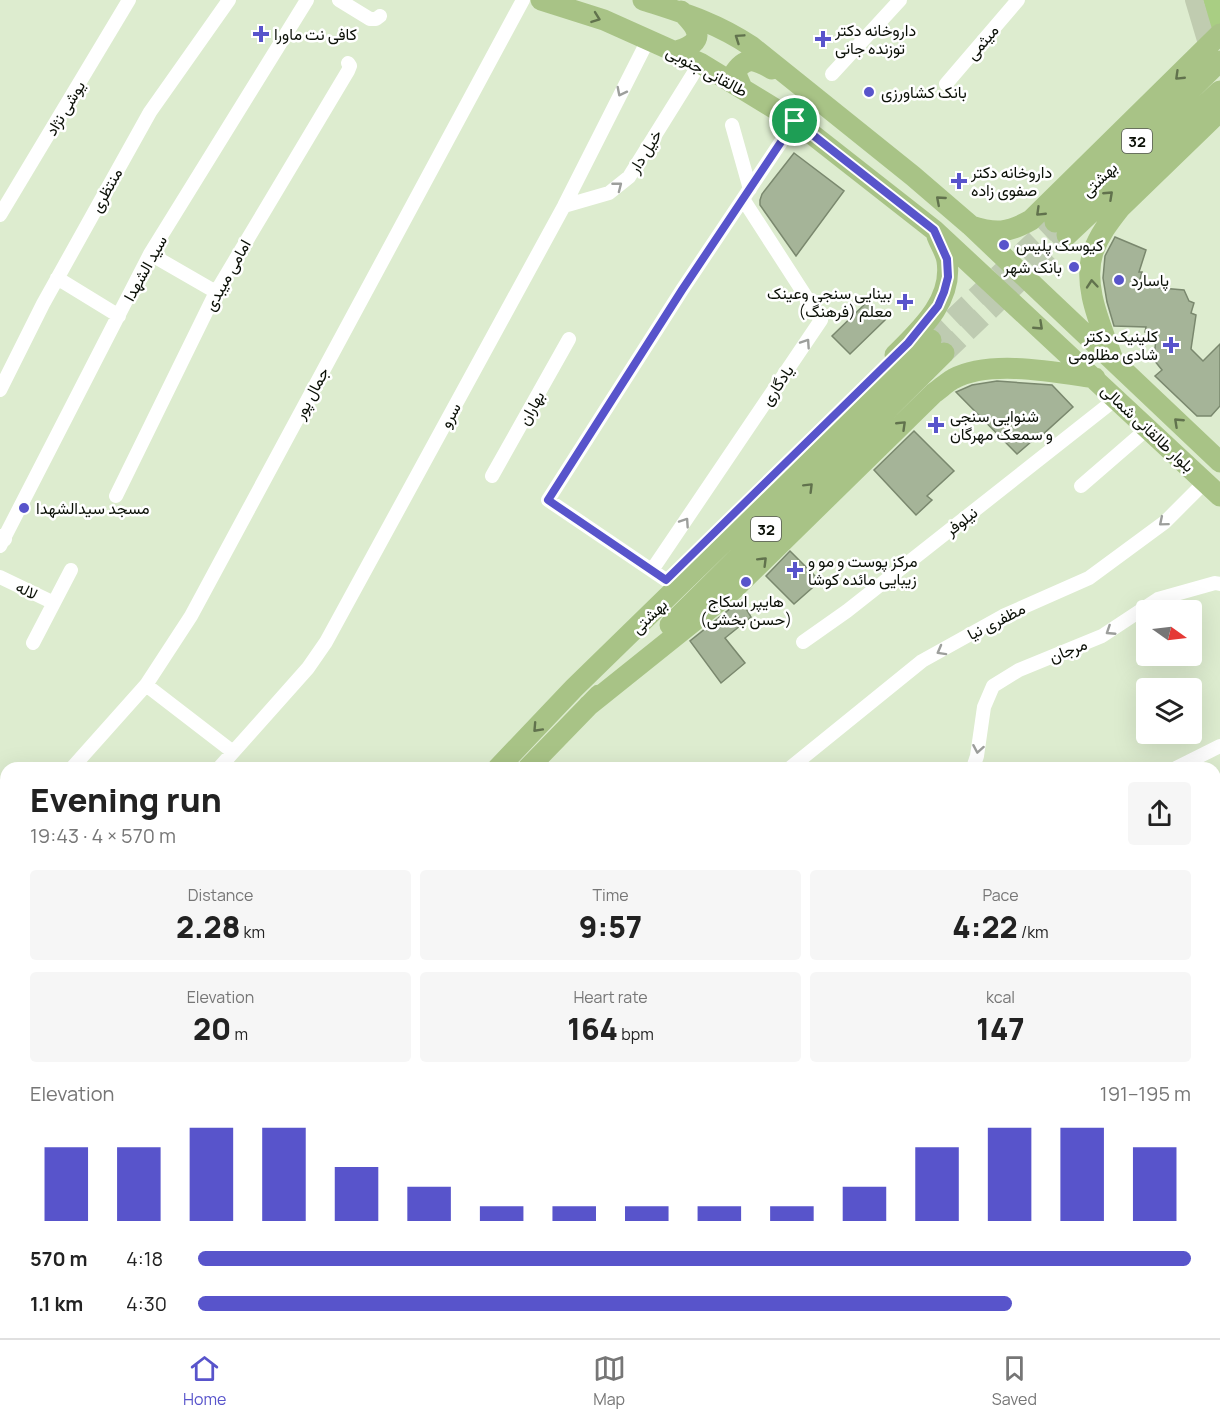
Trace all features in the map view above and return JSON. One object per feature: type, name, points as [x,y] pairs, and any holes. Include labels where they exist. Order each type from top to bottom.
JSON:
[{"type":"main road","name":"طالقانی جنوبی","points":[[541,0],[603,20],[700,63],[795,121],[934,230],[996,286]]},
{"type":"main road","points":[[643,0],[681,11],[729,31],[913,176],[970,225],[988,231],[1002,232],[1017,228],[1031,220],[1216,47],[1194,0]]},
{"type":"main road","points":[[674,52],[690,47],[696,40],[697,32],[694,24],[681,11]]},
{"type":"main road","name":"بهشتى","points":[[1216,47],[1061,228],[1220,91]]},
{"type":"main road","points":[[742,88],[735,72],[740,64],[747,60],[761,63],[798,84]]},
{"type":"main road","points":[[1113,360],[1093,299],[1090,278],[1093,253],[1106,226],[1120,208],[1218,118]]},
{"type":"main road","name":"بلوار طالقانی شمالی","points":[[970,225],[1220,462]]},
{"type":"main road","points":[[574,688],[659,575],[923,327],[938,306],[948,277],[947,259],[934,230]]},
{"type":"main road","name":"بلوار طالقانی شمالی","points":[[996,286],[1213,489]]},
{"type":"main road","name":"بهشتى","points":[[504,762],[574,688],[938,346],[534,762]]},
{"type":"main road","points":[[588,706],[734,589],[934,393],[953,379],[977,371],[998,369],[1095,378]]},
{"type":"street","name":"یوشی نژاد","points":[[0,215],[129,0]]},
{"type":"street","name":"منتظری","points":[[0,390],[57,278],[150,112],[229,0]]},
{"type":"street","name":"سید الشهدا","points":[[1,541],[150,254],[307,0]]},
{"type":"street","points":[[339,0],[370,19],[378,17]]},
{"type":"street","name":"جمال پور","points":[[77,762],[146,685],[191,616],[523,0]]},
{"type":"street","points":[[832,74],[900,0]]},
{"type":"street","name":"میثمی","points":[[946,84],[1018,0]]},
{"type":"street","name":"سرو","points":[[224,762],[308,668],[326,642],[564,206],[648,40]]},
{"type":"street","name":"امامی میبدی","points":[[116,496],[216,292],[348,71],[350,66],[348,63]]},
{"type":"street","name":"خیل دار","points":[[564,206],[609,193],[629,177],[700,63]]},
{"type":"street","points":[[659,575],[548,500],[682,290],[795,121]]},
{"type":"street","points":[[732,125],[746,194]]},
{"type":"street","name":"یادگاری","points":[[659,575],[821,320],[746,194]]},
{"type":"street","points":[[150,254],[216,292]]},
{"type":"street","points":[[57,278],[119,316]]},
{"type":"street","name":"بهاران","points":[[492,476],[569,339]]},
{"type":"street","name":"نیلوفر","points":[[803,642],[847,611],[1116,398]]},
{"type":"street","points":[[1081,486],[1148,428]]},
{"type":"street","name":"مظفری نیا","points":[[797,762],[922,661],[1003,616],[1089,578],[1213,489]]},
{"type":"street","name":"لاله","points":[[33,643],[71,570]]},
{"type":"street","name":"لاله","points":[[0,577],[54,603]]},
{"type":"street","name":"مرجان","points":[[975,762],[984,707],[993,686],[1019,670],[1102,636],[1158,599],[1215,583],[1220,584]]},
{"type":"street","points":[[146,685],[233,752]]},
{"type":"street","points":[[1188,762],[1220,746]]},
{"type":"green space","points":[[1203,0],[1220,0],[1220,29],[1213,37]]},
{"type":"building","points":[[794,153],[844,191],[796,256],[760,205],[762,194]]},
{"type":"building","points":[[1115,237],[1146,250],[1139,272],[1142,272],[1138,286],[1184,290],[1189,301],[1194,303],[1191,313],[1196,315],[1191,349],[1203,361],[1220,344],[1220,406],[1211,416],[1197,416],[1155,376],[1162,370],[1154,360],[1156,337],[1151,338],[1150,334],[1145,332],[1146,327],[1114,326],[1103,278],[1105,256]]},
{"type":"building","points":[[867,302],[885,320],[850,354],[832,336]]},
{"type":"building","points":[[997,381],[1052,385],[1073,407],[1017,454],[956,392],[972,385]]},
{"type":"building","points":[[914,431],[954,471],[927,496],[932,500],[916,515],[874,470]]},
{"type":"building","points":[[790,551],[820,581],[794,604],[766,576]]},
{"type":"building","points":[[741,600],[751,617],[725,638],[745,663],[721,683],[690,641]]},
{"type":"tunnel","points":[[931,340],[1055,222]]},
{"type":"tunnel","points":[[944,353],[1067,235]]},
{"type":"place","name":"کافی نت ماورا","points":[[261,34]]},
{"type":"place","name":"داروخانه دکتر توزنده جانی","points":[[823,39]]},
{"type":"place","name":"بانک کشاورزی","points":[[869,92]]},
{"type":"place","name":"داروخانه دکتر صفوی زاده","points":[[959,181]]},
{"type":"place","name":"کیوسک پلیس","points":[[1004,245]]},
{"type":"place","name":"بانک شهر","points":[[1074,267]]},
{"type":"place","name":"پاسارد","points":[[1119,280]]},
{"type":"place","name":"بینایی سنجی وعینک معلم (فرهنگ)","points":[[905,302]]},
{"type":"place","name":"کلینیک دکتر شادی مظلومی","points":[[1171,345]]},
{"type":"place","name":"شنوایی سنجی و سمعک مهرگان","points":[[936,425]]},
{"type":"place","name":"مسجد سیدالشهدا","points":[[24,508]]},
{"type":"place","name":"مرکز پوست و مو و زیبایی مائده کوشا","points":[[795,570]]},
{"type":"place","name":"هایپر اسکاج (حسن بخشی)","points":[[746,582]]},
{"type":"route","points":[[795,121],[934,230],[947,259],[948,277],[944,292],[938,306],[908,343],[666,580],[548,500],[682,290],[795,121]]}]
